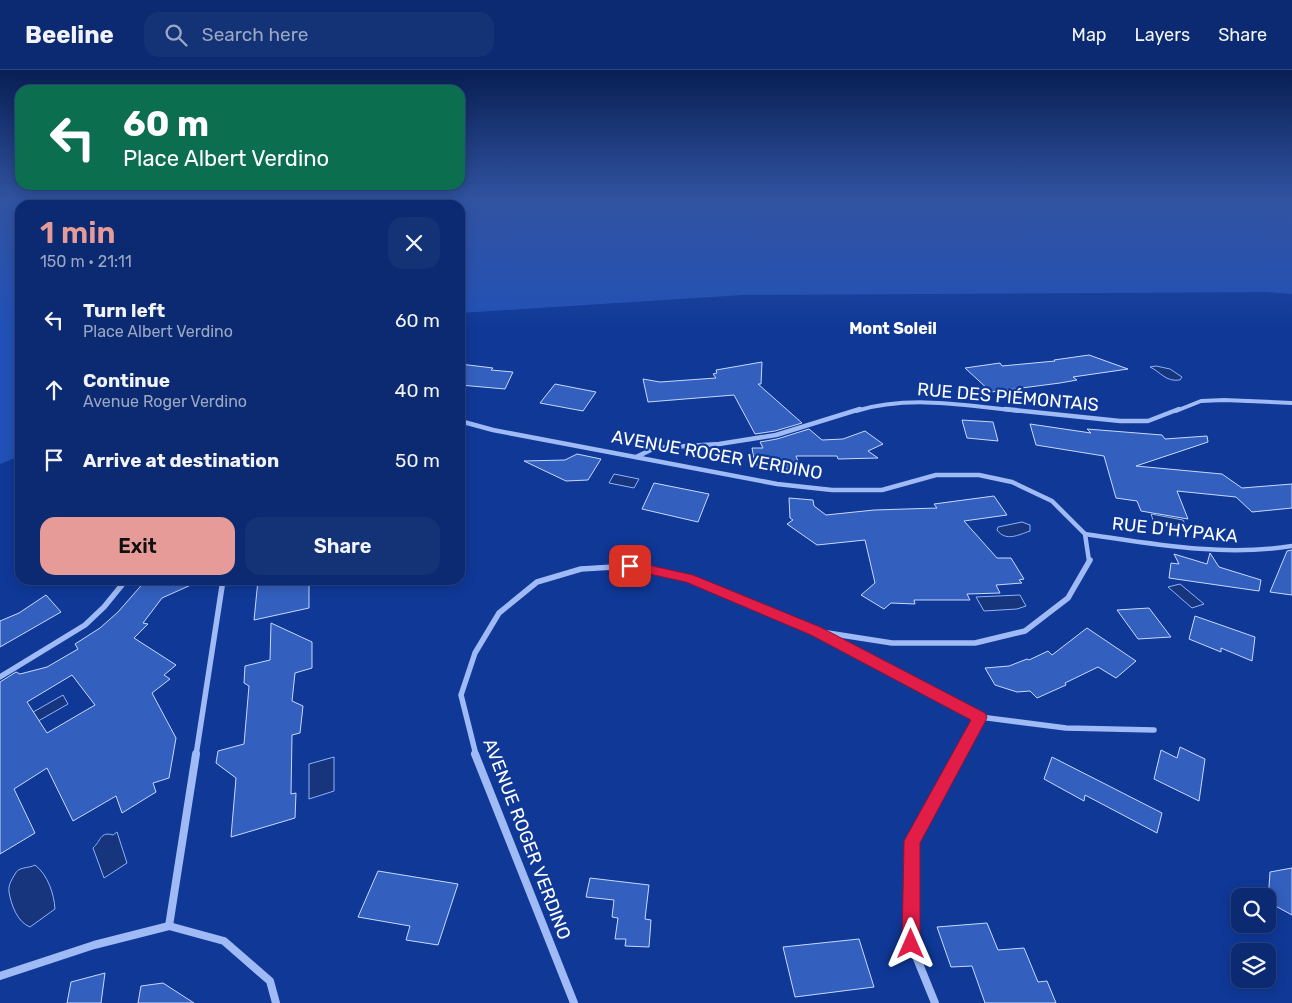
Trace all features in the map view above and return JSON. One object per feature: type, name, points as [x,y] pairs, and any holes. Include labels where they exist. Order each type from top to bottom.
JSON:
[{"type":"street","name":"RUE DES PIÉMONTAIS","points":[[635,457],[656,448],[719,444],[776,435],[864,408],[897,403],[934,402],[1120,421],[1148,421],[1201,400],[1292,403]]},
{"type":"street","name":"AVENUE ROGER VERDINO","points":[[465,422],[492,430],[777,484],[832,490],[882,490],[936,475],[979,475],[1012,482],[1052,501],[1085,534],[1090,560],[1068,598],[1025,631],[976,643],[892,642],[816,631],[689,578],[630,566],[581,569],[538,582],[499,613],[475,653],[461,695],[476,757],[574,1003]]},
{"type":"street","name":"RUE D'HYPAKA","points":[[1085,534],[1194,549],[1266,551],[1292,546]]},
{"type":"street","points":[[0,677],[85,625],[104,607],[122,585]]},
{"type":"street","points":[[169,926],[221,585]]},
{"type":"street","points":[[816,631],[980,717],[1066,728],[1154,730]]},
{"type":"street","points":[[935,1003],[911,944],[912,841],[980,717]]},
{"type":"street","points":[[0,976],[94,945],[169,926],[224,941],[270,981],[276,1003]]},
{"type":"shaded area","points":[[0,245],[15,245],[15,458],[0,464]]},
{"type":"shaded area","points":[[465,245],[1292,245],[1292,294],[1265,292],[743,295],[465,313]]},
{"type":"shaded area","points":[[1156,366],[1170,369],[1182,377],[1180,380],[1171,380],[1150,367]]},
{"type":"shaded area","points":[[614,474],[639,479],[634,488],[609,483]]},
{"type":"shaded area","points":[[1151,514],[1183,520],[1187,528],[1154,523]]},
{"type":"shaded area","points":[[1022,522],[1030,525],[1030,531],[1008,537],[997,530],[998,527]]},
{"type":"shaded area","points":[[1180,584],[1204,604],[1192,608],[1168,587]]},
{"type":"shaded area","points":[[1020,595],[1026,606],[1017,609],[984,611],[976,597]]},
{"type":"shaded area","points":[[63,695],[68,704],[33,724],[28,715]]},
{"type":"shaded area","points":[[334,757],[334,791],[309,799],[309,764]]},
{"type":"shaded area","points":[[117,832],[127,863],[104,878],[93,848],[106,834],[113,835]]},
{"type":"shaded area","points":[[35,865],[40,869],[50,885],[55,909],[30,927],[25,925],[15,912],[9,889],[10,882],[17,871]]},
{"type":"building","points":[[1089,355],[1128,369],[1073,377],[1077,380],[1060,383],[991,392],[965,368],[1000,363],[1002,366],[1055,361]]},
{"type":"building","points":[[762,362],[761,384],[758,384],[802,423],[775,431],[755,434],[734,395],[648,402],[643,379],[660,382],[716,378],[713,374],[717,373],[716,370]]},
{"type":"building","points":[[465,365],[513,372],[505,389],[465,385]]},
{"type":"building","points":[[555,384],[596,392],[583,411],[540,403]]},
{"type":"building","points":[[962,420],[993,422],[998,441],[967,438]]},
{"type":"building","points":[[1030,424],[1091,433],[1087,429],[1162,435],[1165,439],[1207,436],[1208,442],[1136,466],[1222,474],[1242,488],[1292,484],[1292,508],[1252,512],[1236,497],[1177,491],[1188,519],[1141,511],[1137,501],[1116,498],[1104,456],[1036,445]]},
{"type":"building","points":[[809,429],[822,440],[843,439],[865,431],[883,444],[868,451],[878,458],[838,459],[837,456],[796,456],[799,464],[788,464],[789,469],[770,469],[769,465],[755,465],[752,448],[763,448],[760,442]]},
{"type":"building","points":[[577,454],[601,459],[588,480],[566,481],[524,461],[565,460]]},
{"type":"building","points":[[654,483],[709,494],[698,522],[642,509]]},
{"type":"building","points":[[994,496],[1007,515],[964,521],[997,558],[1011,558],[1024,579],[1019,580],[1022,583],[996,585],[1000,593],[967,594],[970,600],[914,600],[915,604],[891,603],[884,609],[861,595],[875,583],[865,540],[817,545],[787,524],[793,520],[790,518],[789,498],[813,500],[814,506],[826,515],[874,510],[937,508],[934,504]]},
{"type":"building","points":[[1292,550],[1292,595],[1270,592],[1287,551]]},
{"type":"building","points":[[1210,553],[1219,567],[1261,580],[1259,591],[1169,578],[1171,563],[1179,564],[1174,554],[1207,564]]},
{"type":"building","points":[[142,585],[191,585],[162,598],[143,623],[148,624],[134,638],[176,665],[164,675],[170,679],[152,693],[176,738],[169,778],[153,783],[156,792],[122,813],[116,796],[73,821],[47,768],[14,789],[35,833],[0,854],[0,682],[16,672],[20,674],[47,667],[78,649],[75,644],[100,628],[118,612]],"holes":[[[72,675],[95,705],[47,733],[27,702]]]},
{"type":"building","points":[[258,585],[309,585],[309,608],[254,620]]},
{"type":"building","points":[[46,595],[61,612],[0,647],[0,621],[19,613]]},
{"type":"building","points":[[1149,608],[1171,637],[1138,639],[1117,610]]},
{"type":"building","points":[[1195,616],[1255,637],[1252,661],[1221,648],[1221,652],[1189,639]]},
{"type":"building","points":[[271,623],[312,642],[312,668],[295,673],[292,701],[303,706],[300,733],[292,735],[291,794],[296,793],[295,818],[231,837],[236,778],[216,763],[218,751],[244,744],[249,686],[244,683],[245,666],[270,660]]},
{"type":"building","points":[[1087,628],[1136,661],[1116,678],[1098,667],[1065,683],[1066,685],[1037,698],[1030,691],[1017,692],[995,685],[985,668],[1009,666],[1027,659],[1029,660],[1048,651],[1052,655]]},
{"type":"building","points":[[1180,747],[1205,759],[1199,801],[1154,779],[1161,750],[1177,758]]},
{"type":"building","points":[[1052,757],[1162,813],[1157,833],[1085,795],[1084,801],[1044,779]]},
{"type":"building","points":[[1292,868],[1292,915],[1276,906],[1276,888],[1269,888],[1270,872]]},
{"type":"building","points":[[378,871],[458,884],[438,945],[406,940],[410,926],[358,917]]},
{"type":"building","points":[[590,878],[649,885],[645,919],[651,920],[649,947],[625,946],[626,939],[615,939],[618,918],[612,917],[614,900],[586,897]]},
{"type":"building","points":[[987,923],[998,950],[1024,948],[1038,982],[1047,981],[1056,1003],[985,1003],[972,966],[951,967],[937,927]]},
{"type":"building","points":[[859,939],[874,987],[795,997],[783,947]]},
{"type":"building","points":[[105,973],[101,1003],[67,1003],[71,982]]},
{"type":"building","points":[[163,983],[194,1003],[138,1003],[141,986]]},
{"type":"district","name":"Mont Soleil","points":[[893,328]]},
{"type":"route","points":[[630,566],[689,578],[816,631],[980,717],[912,841],[911,944]]}]
